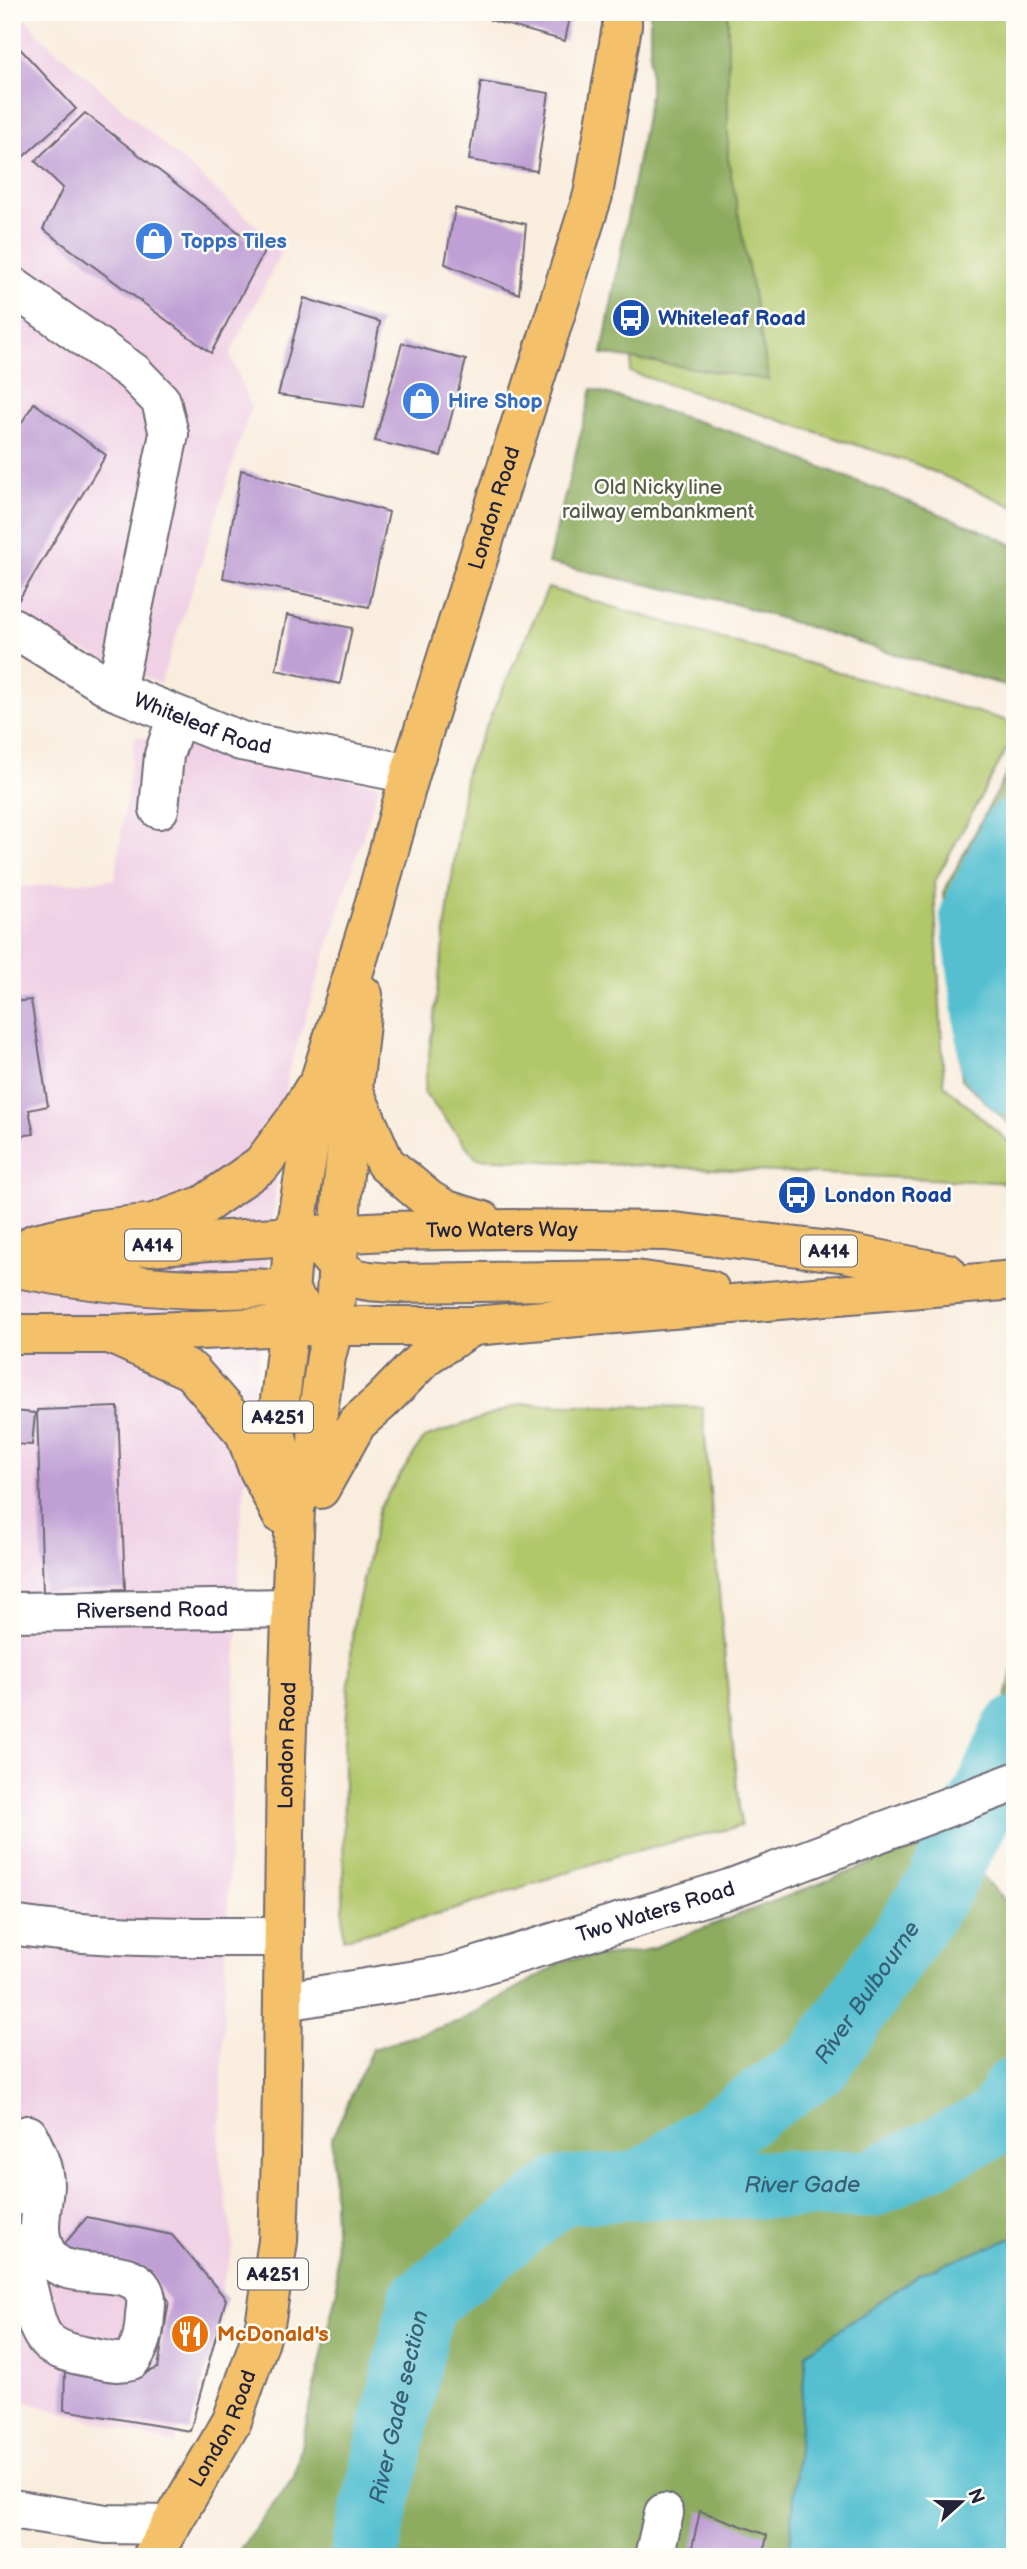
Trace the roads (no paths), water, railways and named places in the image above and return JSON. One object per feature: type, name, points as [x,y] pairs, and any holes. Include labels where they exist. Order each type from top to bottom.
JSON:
[{"type":"main road","name":"London Road","points":[[321,1243],[303,1188],[337,1086],[370,920],[410,774],[593,195],[622,26],[622,12]]},
{"type":"main road","name":"London Road","points":[[162,2541],[232,2421],[265,2325],[278,2241],[290,1608],[294,1524],[276,1433],[280,1385],[311,1325],[321,1243],[342,1193],[337,1086]]},
{"type":"main road","points":[[12,1248],[92,1230],[154,1223],[204,1205],[262,1164],[296,1120],[337,1086],[385,1163],[412,1187],[446,1210],[513,1229]]},
{"type":"main road","name":"Two Waters Way","points":[[12,1257],[230,1239],[321,1243],[513,1229],[667,1231],[847,1253],[1003,1281]]},
{"type":"main road","points":[[321,1243],[359,1281],[421,1283],[635,1280],[788,1299]]},
{"type":"main road","name":"A4251","points":[[311,1325],[321,1243]]},
{"type":"main road","points":[[12,1267],[69,1278],[194,1290],[271,1288],[311,1325]]},
{"type":"main road","name":"Two Waters Way","points":[[12,1334],[110,1334],[311,1325],[473,1326],[1003,1281]]},
{"type":"main road","points":[[110,1334],[191,1371],[245,1433],[257,1466],[294,1524],[357,1423],[427,1354],[473,1326]]},
{"type":"street","points":[[12,286],[133,372],[161,401],[164,412],[169,434],[116,691]]},
{"type":"street","name":"Whiteleaf Road","points":[[12,627],[116,691],[241,741],[410,774]]},
{"type":"street","points":[[159,809],[164,755],[177,716]]},
{"type":"street","name":"Riversend Road","points":[[12,1612],[290,1608]]},
{"type":"street","name":"Two Waters Road","points":[[284,2001],[448,1975],[729,1889],[1015,1782]]},
{"type":"street","points":[[12,1925],[52,1931],[143,1937],[284,1937]]},
{"type":"street","points":[[12,2197],[28,2135],[40,2158],[44,2184],[39,2224],[41,2239],[53,2263],[63,2269],[124,2276],[142,2287],[146,2297],[144,2340],[131,2360],[120,2363],[73,2354],[55,2346],[41,2334],[35,2323],[28,2287],[12,2242]]},
{"type":"street","points":[[12,2336],[36,2345],[55,2346]]},
{"type":"street","points":[[12,2509],[106,2524],[162,2541]]},
{"type":"street","points":[[654,2557],[664,2513]]},
{"type":"water","points":[[1015,2237],[1015,2557],[789,2557],[806,2353],[919,2274]]},
{"type":"waterway","name":"River Bulbourne","points":[[1015,832],[974,916],[994,1061],[1015,1083]]},
{"type":"waterway","name":"River Bulbourne","points":[[641,2185],[818,2063],[938,1888],[988,1794],[1015,1731]]},
{"type":"waterway","name":"River Gade section","points":[[364,2557],[422,2302],[561,2191],[641,2185],[871,2184],[999,2121],[1015,2091]]},
{"type":"place","name":"Topps Tiles","points":[[154,241]]},
{"type":"place","name":"Whiteleaf Road","points":[[631,318]]},
{"type":"place","name":"Hire Shop","points":[[421,401]]},
{"type":"place","name":"London Road","points":[[797,1195]]},
{"type":"place","name":"McDonald's","points":[[190,2334]]},
{"type":"park label","name":"Old Nicky line railway embankment","points":[[658,499]]},
{"type":"water label","name":"River Gade","points":[[802,2184]]}]
